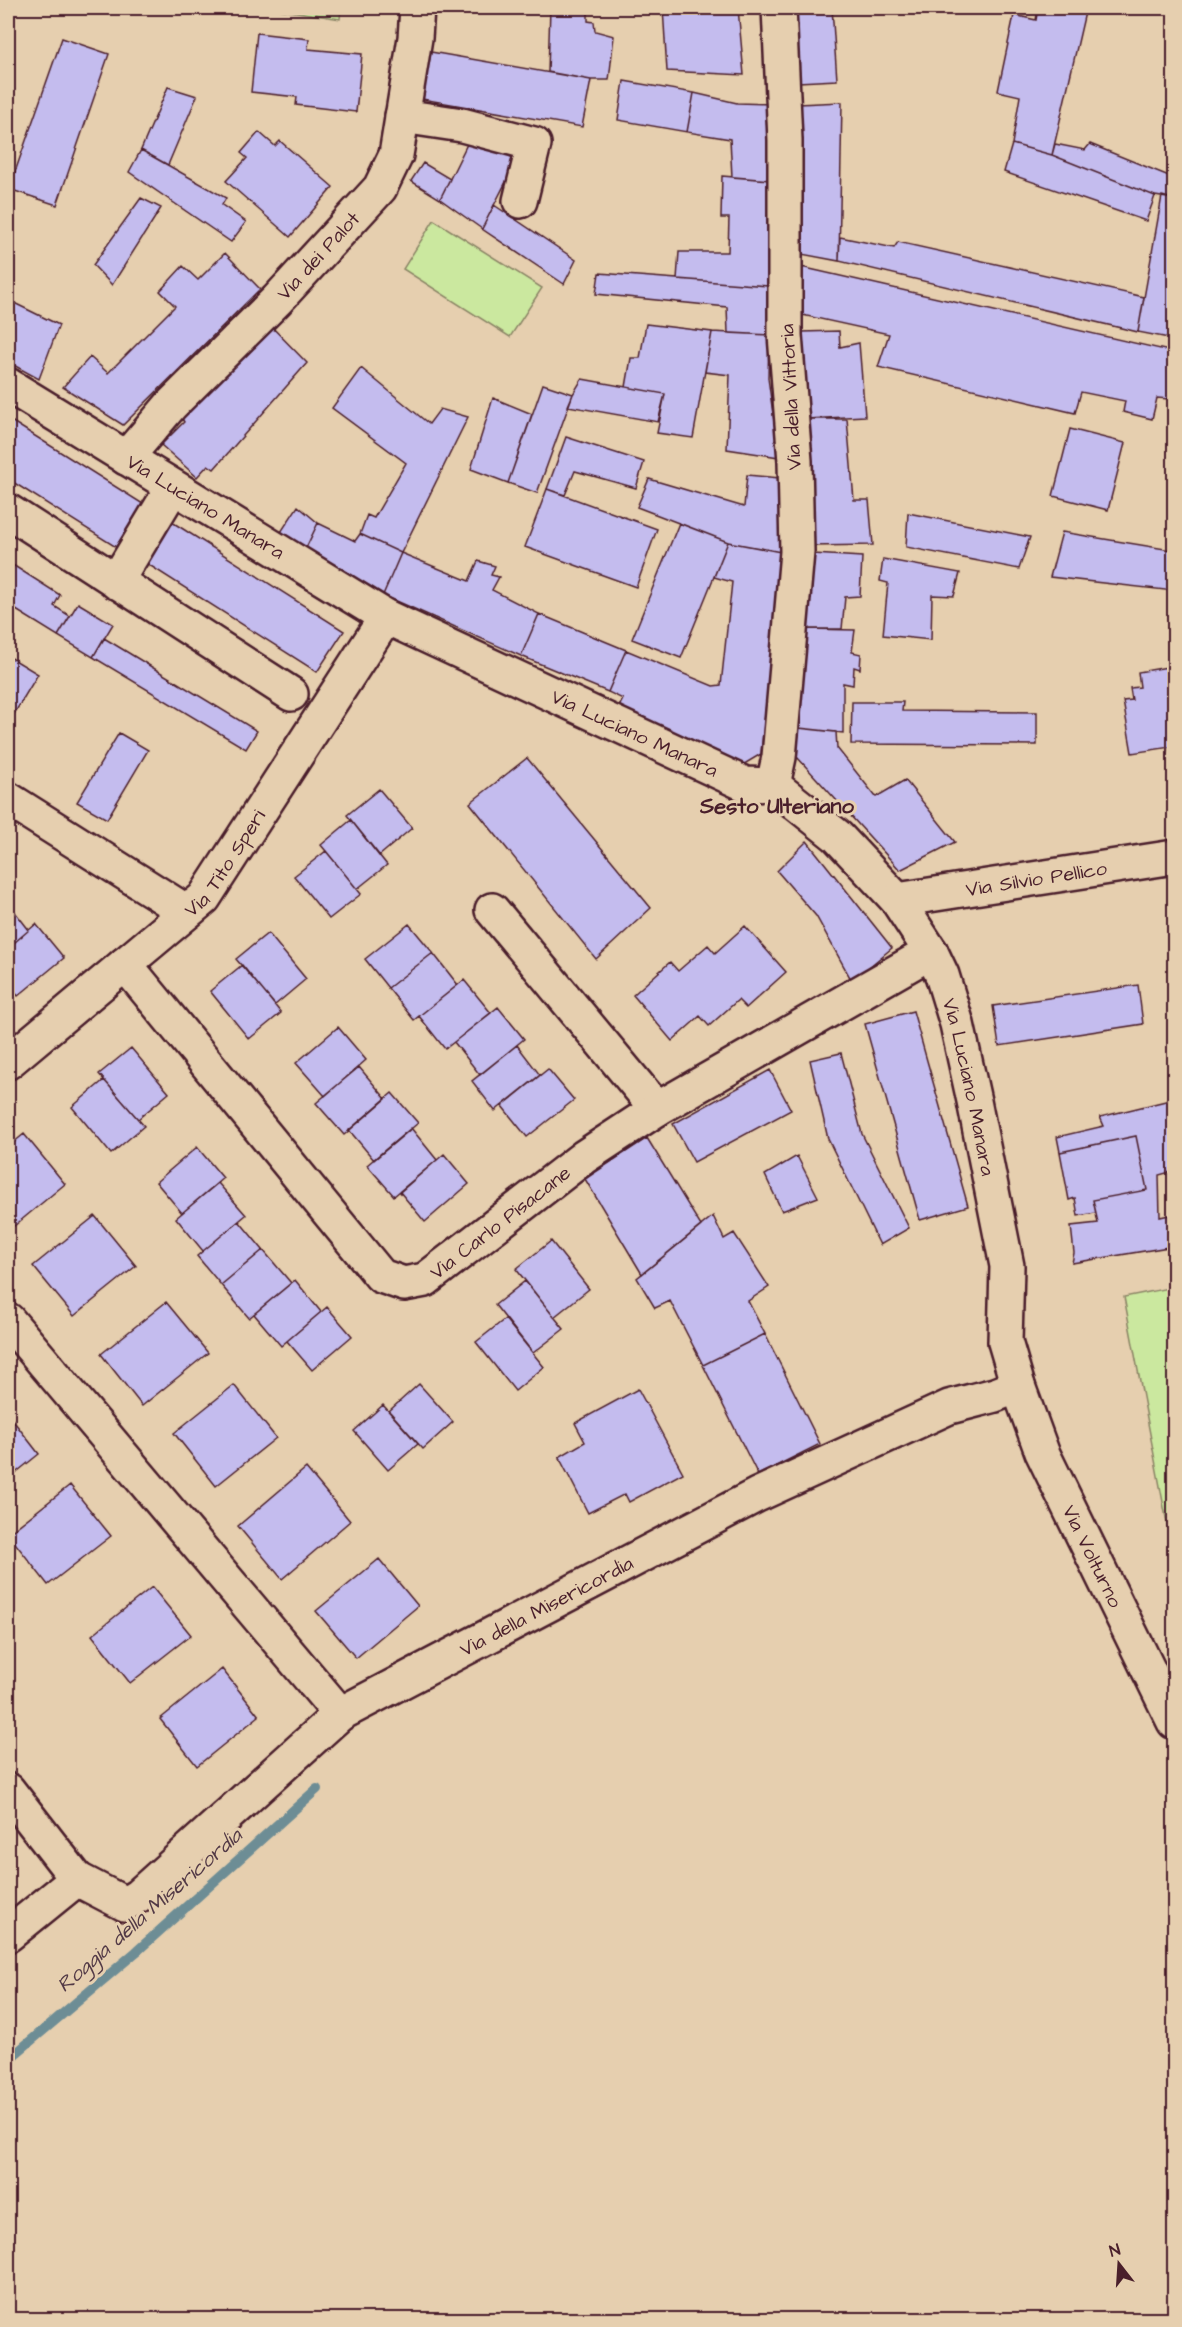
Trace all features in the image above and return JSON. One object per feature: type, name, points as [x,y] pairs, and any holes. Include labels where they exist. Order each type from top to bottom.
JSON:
[{"type":"street","name":"Via dei Palot","points":[[126,458],[171,405],[277,300],[380,188],[396,155],[415,38],[417,8]]},
{"type":"street","name":"Via della Vittoria","points":[[773,785],[779,757],[796,552],[795,461],[785,335],[785,140],[779,8]]},
{"type":"street","points":[[402,116],[462,124],[534,144],[520,201]]},
{"type":"street","name":"Via Luciano Manara","points":[[8,385],[386,617],[745,784],[773,785],[837,836],[897,900],[931,952],[942,975],[957,1024],[1007,1266],[1005,1342],[1018,1386]]},
{"type":"street","points":[[116,582],[173,487]]},
{"type":"street","points":[[8,511],[291,694]]},
{"type":"street","name":"Via Tito Speri","points":[[8,1062],[204,898],[386,617]]},
{"type":"street","points":[[8,799],[187,912]]},
{"type":"street","name":"Via Silvio Pellico","points":[[897,900],[1174,857]]},
{"type":"street","points":[[492,910],[657,1109]]},
{"type":"street","name":"Via Carlo Pisacane","points":[[125,964],[381,1276],[404,1284],[425,1280],[584,1157],[657,1109],[931,952]]},
{"type":"street","points":[[8,1320],[340,1714]]},
{"type":"street","name":"Via della Misericordia","points":[[77,1879],[124,1904],[138,1896],[340,1714],[757,1495],[949,1407],[1018,1386]]},
{"type":"street","name":"Via Volturno","points":[[1018,1386],[1042,1452],[1174,1722]]},
{"type":"street","points":[[8,1790],[77,1879],[8,1935]]},
{"type":"green space","points":[[272,8],[341,8],[340,19]]},
{"type":"green space","points":[[434,220],[542,288],[510,337],[403,269]]},
{"type":"green space","points":[[1174,1287],[1174,1560],[1124,1297]]},
{"type":"building","points":[[550,8],[588,8],[588,21],[594,22],[595,31],[614,36],[609,80],[591,80],[548,72]]},
{"type":"building","points":[[663,8],[738,8],[744,75],[667,71]]},
{"type":"building","points":[[796,8],[832,8],[837,80],[798,82]]},
{"type":"building","points":[[1038,8],[1086,8],[1052,155],[1012,144],[1020,96],[998,91],[1014,15],[1036,20]]},
{"type":"building","points":[[257,33],[309,39],[308,49],[362,54],[356,112],[296,105],[297,97],[251,92]]},
{"type":"building","points":[[62,38],[109,54],[57,205],[9,189]]},
{"type":"building","points":[[431,52],[591,80],[582,127],[422,99]]},
{"type":"building","points":[[624,81],[694,93],[687,132],[618,120]]},
{"type":"building","points":[[168,87],[197,96],[168,165],[141,150]]},
{"type":"building","points":[[694,93],[737,103],[773,104],[770,180],[732,177],[730,139],[687,132]]},
{"type":"building","points":[[842,102],[839,261],[796,253],[798,104]]},
{"type":"building","points":[[259,132],[275,146],[280,141],[333,187],[290,237],[226,181],[247,158],[241,153]]},
{"type":"building","points":[[471,136],[517,160],[482,229],[440,199]]},
{"type":"building","points":[[1012,144],[1052,155],[1155,196],[1146,221],[1004,172]]},
{"type":"building","points":[[1055,144],[1085,150],[1090,144],[1174,178],[1174,199],[1155,196],[1052,155]]},
{"type":"building","points":[[141,150],[226,198],[222,205],[246,222],[231,242],[129,172]]},
{"type":"building","points":[[423,163],[450,179],[440,199],[411,181]]},
{"type":"building","points":[[722,176],[770,180],[768,286],[677,279],[679,252],[728,252],[729,218],[721,218]]},
{"type":"building","points":[[1162,196],[1174,199],[1174,339],[1138,332]]},
{"type":"building","points":[[141,198],[161,208],[112,285],[93,265]]},
{"type":"building","points":[[494,205],[576,260],[564,284],[482,229]]},
{"type":"building","points":[[840,237],[894,248],[898,242],[1144,297],[1138,332],[839,261]]},
{"type":"building","points":[[225,253],[260,289],[123,425],[63,387],[90,357],[108,373],[175,306],[160,291],[183,266],[198,280]]},
{"type":"building","points":[[801,267],[1174,352],[1174,408],[1169,408],[1169,399],[1157,398],[1152,419],[1123,412],[1125,401],[1081,392],[1075,413],[878,367],[889,334],[802,315]]},
{"type":"building","points":[[599,273],[768,286],[769,335],[728,333],[727,307],[596,294]]},
{"type":"building","points":[[8,300],[59,325],[39,379],[8,362]]},
{"type":"building","points":[[266,321],[307,363],[214,469],[208,465],[197,477],[161,445],[184,422],[179,414]]},
{"type":"building","points":[[646,324],[712,332],[693,438],[657,433],[665,394],[626,387],[631,358],[640,358]]},
{"type":"building","points":[[839,331],[840,347],[859,343],[865,416],[806,419],[802,332]]},
{"type":"building","points":[[712,332],[769,335],[768,378],[779,457],[727,449],[730,375],[705,372]]},
{"type":"building","points":[[361,368],[429,424],[440,409],[468,417],[401,553],[360,534],[367,515],[374,518],[406,463],[332,408]]},
{"type":"building","points":[[582,379],[665,394],[658,422],[568,406]]},
{"type":"building","points":[[543,384],[573,394],[537,493],[508,483]]},
{"type":"building","points":[[493,398],[532,414],[508,483],[471,469]]},
{"type":"building","points":[[8,419],[143,504],[116,547],[8,479]]},
{"type":"building","points":[[806,419],[847,419],[854,500],[869,500],[873,545],[811,546]]},
{"type":"building","points":[[1070,429],[1125,443],[1108,510],[1053,496]]},
{"type":"building","points":[[566,437],[644,462],[636,488],[575,471],[565,495],[547,489]]},
{"type":"building","points":[[747,475],[780,478],[781,552],[728,542],[637,507],[649,479],[744,507]]},
{"type":"building","points":[[547,489],[657,529],[636,587],[525,547]]},
{"type":"building","points":[[298,506],[318,523],[303,554],[279,535]]},
{"type":"building","points":[[908,513],[1030,537],[1019,569],[906,547]]},
{"type":"building","points":[[172,522],[344,631],[317,672],[146,563]]},
{"type":"building","points":[[318,523],[355,541],[360,534],[401,553],[383,595],[303,554]]},
{"type":"building","points":[[679,523],[728,542],[681,658],[632,639]]},
{"type":"building","points":[[1062,532],[1174,549],[1174,591],[1050,577]]},
{"type":"building","points":[[728,542],[781,552],[761,754],[741,766],[618,709],[623,699],[608,692],[626,650],[713,686],[721,685],[732,582],[714,577]]},
{"type":"building","points":[[401,553],[469,581],[478,561],[495,566],[491,575],[499,577],[492,590],[539,614],[521,656],[383,595]]},
{"type":"building","points":[[813,554],[862,557],[860,596],[845,597],[842,629],[807,629]]},
{"type":"building","points":[[883,559],[960,573],[954,596],[932,595],[931,640],[883,635],[888,583],[880,581]]},
{"type":"building","points":[[8,562],[60,595],[54,606],[70,616],[58,636],[8,605]]},
{"type":"building","points":[[78,603],[113,624],[93,657],[58,636]]},
{"type":"building","points":[[539,614],[626,650],[608,692],[521,656]]},
{"type":"building","points":[[807,629],[855,630],[852,652],[861,654],[860,669],[854,667],[853,685],[843,683],[843,733],[799,728]]},
{"type":"building","points":[[104,638],[257,731],[246,749],[93,657]]},
{"type":"building","points":[[8,656],[38,674],[8,724]]},
{"type":"building","points":[[1174,666],[1174,755],[1171,756],[1170,747],[1132,753],[1123,701],[1132,700],[1130,688],[1140,687],[1138,672]]},
{"type":"building","points":[[852,702],[903,702],[902,711],[1037,712],[1037,745],[851,744]]},
{"type":"building","points":[[799,728],[836,732],[837,748],[876,797],[905,780],[955,842],[900,870],[797,757]]},
{"type":"building","points":[[119,733],[148,750],[107,819],[77,802]]},
{"type":"building","points":[[527,758],[651,908],[596,959],[470,803]]},
{"type":"building","points":[[379,789],[412,828],[379,856],[347,815]]},
{"type":"building","points":[[351,820],[387,865],[357,889],[321,845]]},
{"type":"building","points":[[807,841],[892,948],[852,981],[816,916],[777,871]]},
{"type":"building","points":[[326,851],[361,894],[329,919],[294,876]]},
{"type":"building","points":[[8,903],[29,930],[8,948]]},
{"type":"building","points":[[36,924],[64,958],[18,996],[8,984],[8,948]]},
{"type":"building","points":[[409,924],[433,953],[388,988],[365,959]]},
{"type":"building","points":[[745,926],[786,972],[746,1008],[738,1000],[709,1026],[700,1016],[672,1041],[633,995],[670,962],[678,971],[708,945],[715,953]]},
{"type":"building","points":[[268,933],[306,979],[275,1005],[236,959]]},
{"type":"building","points":[[433,953],[458,985],[414,1020],[388,988]]},
{"type":"building","points":[[242,965],[281,1013],[249,1039],[210,991]]},
{"type":"building","points":[[464,980],[491,1013],[445,1049],[419,1016]]},
{"type":"building","points":[[1138,985],[1143,1024],[999,1046],[993,1006]]},
{"type":"building","points":[[498,1007],[524,1039],[480,1075],[454,1042]]},
{"type":"building","points":[[913,1011],[968,1206],[920,1220],[865,1024]]},
{"type":"building","points":[[338,1027],[366,1060],[325,1096],[296,1063]]},
{"type":"building","points":[[517,1045],[540,1075],[495,1111],[472,1081]]},
{"type":"building","points":[[131,1048],[169,1093],[138,1119],[99,1074]]},
{"type":"building","points":[[841,1053],[862,1134],[909,1228],[880,1245],[828,1139],[810,1060]]},
{"type":"building","points":[[359,1067],[386,1099],[344,1135],[316,1103]]},
{"type":"building","points":[[548,1069],[574,1100],[527,1137],[502,1106]]},
{"type":"building","points":[[770,1070],[791,1110],[694,1162],[673,1124]]},
{"type":"building","points":[[104,1080],[144,1126],[111,1154],[72,1107]]},
{"type":"building","points":[[392,1093],[418,1123],[374,1160],[349,1130]]},
{"type":"building","points":[[1174,1099],[1174,1171],[1159,1175],[1160,1217],[1174,1214],[1174,1246],[1072,1263],[1074,1253],[1071,1226],[1098,1223],[1093,1200],[1147,1190],[1136,1136],[1060,1152],[1057,1137],[1104,1126],[1100,1117]]},
{"type":"building","points":[[411,1128],[437,1160],[394,1196],[367,1165]]},
{"type":"building","points":[[24,1134],[65,1184],[8,1231],[8,1147]]},
{"type":"building","points":[[1136,1136],[1147,1190],[1093,1200],[1096,1213],[1078,1216],[1075,1198],[1069,1200],[1060,1152]]},
{"type":"building","points":[[647,1138],[701,1226],[642,1274],[585,1179]]},
{"type":"building","points":[[197,1147],[223,1178],[182,1213],[156,1182]]},
{"type":"building","points":[[444,1154],[469,1184],[425,1222],[400,1192]]},
{"type":"building","points":[[797,1156],[818,1197],[782,1211],[765,1175]]},
{"type":"building","points":[[218,1183],[246,1215],[203,1251],[176,1218]]},
{"type":"building","points":[[95,1216],[136,1266],[74,1316],[33,1266]]},
{"type":"building","points":[[713,1216],[724,1239],[734,1233],[769,1287],[748,1301],[765,1334],[703,1365],[670,1301],[655,1308],[637,1278]]},
{"type":"building","points":[[239,1221],[263,1250],[221,1285],[197,1256]]},
{"type":"building","points":[[551,1241],[589,1289],[554,1317],[516,1269]]},
{"type":"building","points":[[263,1250],[291,1283],[249,1318],[221,1285]]},
{"type":"building","points":[[295,1280],[321,1312],[281,1346],[254,1314]]},
{"type":"building","points":[[525,1281],[564,1329],[533,1353],[495,1305]]},
{"type":"building","points":[[166,1302],[208,1353],[142,1406],[101,1354]]},
{"type":"building","points":[[327,1307],[352,1336],[312,1370],[287,1341]]},
{"type":"building","points":[[505,1319],[544,1367],[515,1391],[476,1342]]},
{"type":"building","points":[[765,1334],[820,1444],[758,1475],[703,1365]]},
{"type":"building","points":[[419,1384],[453,1422],[423,1449],[389,1411]]},
{"type":"building","points":[[234,1385],[276,1438],[216,1486],[174,1433]]},
{"type":"building","points":[[638,1389],[683,1473],[629,1502],[625,1494],[588,1513],[559,1457],[585,1442],[575,1423]]},
{"type":"building","points":[[383,1405],[418,1444],[388,1470],[354,1431]]},
{"type":"building","points":[[8,1414],[39,1454],[8,1479]]},
{"type":"building","points":[[306,1468],[350,1521],[282,1579],[238,1526]]},
{"type":"building","points":[[70,1485],[111,1536],[48,1585],[8,1534]]},
{"type":"building","points":[[379,1559],[418,1606],[356,1658],[316,1611]]},
{"type":"building","points":[[152,1587],[191,1635],[130,1683],[92,1635]]},
{"type":"building","points":[[222,1669],[259,1716],[197,1766],[160,1719]]},
{"type":"waterway","name":"Roggia della Misericordia","points":[[8,2060],[136,1952],[317,1789]]},
{"type":"district","name":"Sesto Ulteriano","points":[[777,805]]}]
